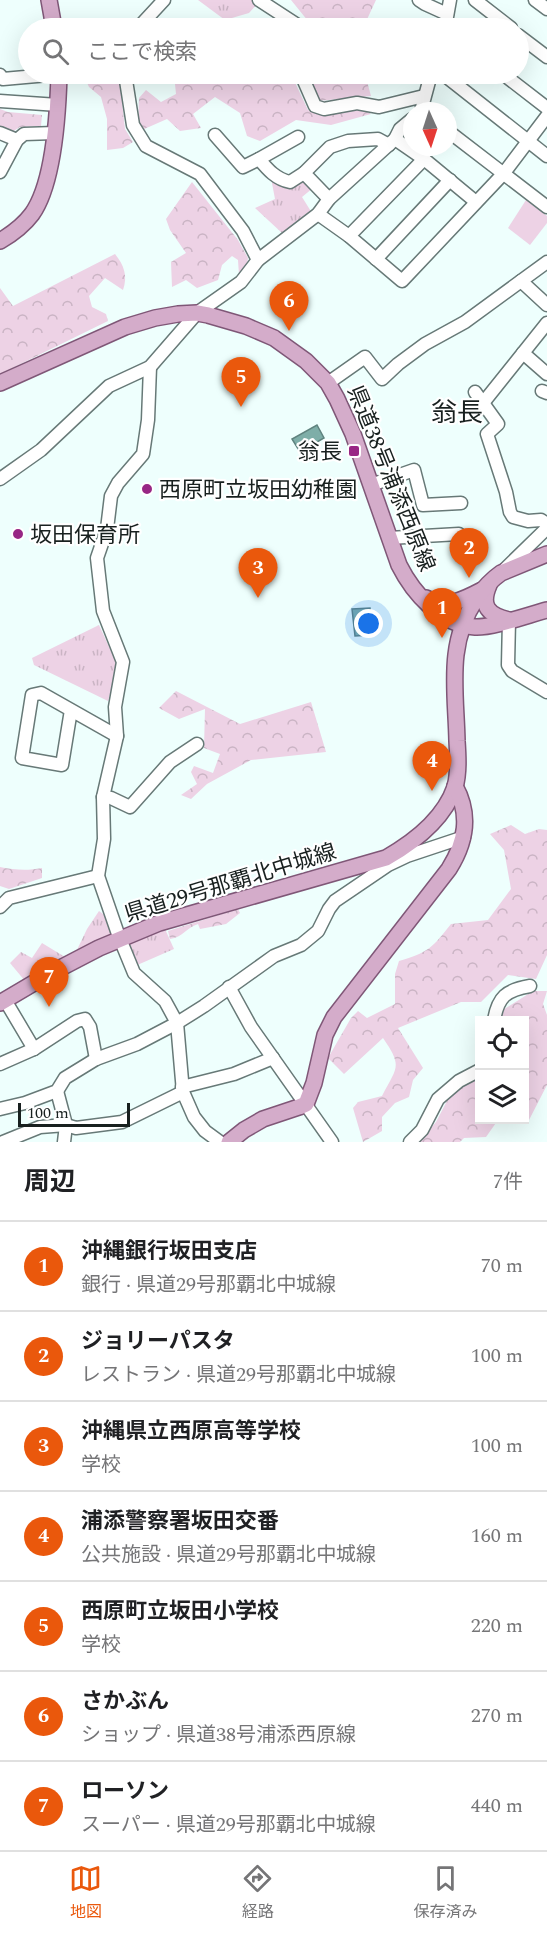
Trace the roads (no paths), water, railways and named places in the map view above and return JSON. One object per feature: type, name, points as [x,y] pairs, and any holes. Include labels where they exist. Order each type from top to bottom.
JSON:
[{"type":"main road","points":[[49,0],[52,18]]},
{"type":"main road","points":[[0,241],[20,228],[33,212],[45,186],[58,105],[59,84]]},
{"type":"main road","name":"県道38号浦添西原線","points":[[0,383],[140,321],[178,314],[196,313],[225,319],[274,338],[306,361],[328,384],[353,434],[399,565],[415,592],[439,613],[462,624],[481,627],[547,610]]},
{"type":"main road","points":[[415,592],[430,601],[457,602],[491,581],[547,554]]},
{"type":"main road","points":[[491,581],[485,597],[487,609],[496,616],[509,620]]},
{"type":"main road","name":"県道29号那覇北中城線","points":[[3,1001],[49,974],[119,939],[159,923],[387,861],[405,852],[441,812],[455,786],[458,752],[455,663],[457,643],[462,624],[491,581]]},
{"type":"main road","name":"県道29号那覇北中城線","points":[[306,1104],[314,1083],[325,1035],[334,1017],[449,868],[461,848],[464,837],[463,808],[455,786]]},
{"type":"main road","points":[[229,1142],[263,1119],[306,1104]]},
{"type":"street","points":[[147,18],[164,0]]},
{"type":"street","points":[[259,0],[287,18]]},
{"type":"street","points":[[419,0],[447,14]]},
{"type":"street","points":[[446,18],[450,0]]},
{"type":"street","points":[[475,0],[498,18]]},
{"type":"street","points":[[536,0],[547,9]]},
{"type":"street","points":[[529,43],[547,57]]},
{"type":"street","points":[[0,75],[3,79],[18,78]]},
{"type":"street","points":[[127,84],[133,125],[146,146],[200,174],[243,231],[258,260]]},
{"type":"street","points":[[305,84],[315,106],[324,109],[357,103],[379,107],[424,96]]},
{"type":"street","points":[[423,102],[428,84]]},
{"type":"street","points":[[456,84],[547,156]]},
{"type":"street","points":[[516,84],[547,108]]},
{"type":"street","points":[[0,101],[58,105]]},
{"type":"street","points":[[318,214],[349,236],[402,281],[504,173],[547,116]]},
{"type":"street","points":[[0,479],[41,450],[109,386],[150,367],[196,313],[241,282],[258,260],[318,214],[329,200],[392,142],[403,126]]},
{"type":"street","points":[[0,172],[17,140],[24,134],[54,133]]},
{"type":"street","points":[[0,134],[17,140]]},
{"type":"street","points":[[215,135],[243,167],[298,137]]},
{"type":"street","points":[[457,138],[547,207]]},
{"type":"street","points":[[259,159],[269,172],[290,182],[304,173],[330,147],[348,141],[378,139],[392,142],[424,159],[476,202]]},
{"type":"street","points":[[349,236],[424,159]]},
{"type":"street","points":[[304,173],[329,200]]},
{"type":"street","points":[[376,259],[450,180]]},
{"type":"street","points":[[328,384],[365,357],[382,379],[425,344],[465,322],[547,262]]},
{"type":"street","points":[[521,281],[547,305]]},
{"type":"street","points":[[483,403],[547,323]]},
{"type":"street","points":[[523,354],[547,374]]},
{"type":"street","points":[[150,367],[148,420],[143,454],[118,483],[111,496],[107,529],[97,558],[103,611],[123,662],[115,707],[117,736],[103,797],[104,839],[99,876],[119,939],[134,974],[165,1001],[177,1023],[182,1089],[194,1118],[205,1131],[220,1142]]},
{"type":"street","points":[[475,393],[498,424],[487,434],[506,492],[510,512],[513,517],[528,521],[541,520],[547,526],[491,581]]},
{"type":"street","points":[[370,485],[414,470],[423,505],[461,503]]},
{"type":"street","points":[[389,538],[459,534]]},
{"type":"street","points":[[509,620],[508,665],[512,671],[547,692]]},
{"type":"street","points":[[71,710],[62,765],[22,758],[32,695],[41,693],[117,736]]},
{"type":"street","points":[[103,797],[111,798],[130,807],[170,762],[197,744]]},
{"type":"street","points":[[405,852],[464,837]]},
{"type":"street","points":[[0,1109],[25,1103],[57,1091],[65,1078],[96,1059],[137,1044],[177,1023],[274,956],[301,945],[318,931],[335,901],[387,861]]},
{"type":"street","points":[[0,907],[9,898],[99,876]]},
{"type":"street","points":[[229,987],[251,1027],[332,1142]]},
{"type":"street","points":[[495,1016],[496,1008],[505,994],[514,989],[530,987]]},
{"type":"street","points":[[3,1001],[34,1049]]},
{"type":"street","points":[[0,1064],[34,1049],[77,1021],[85,1019],[90,1028],[96,1059]]},
{"type":"street","points":[[3,1142],[40,1127],[66,1125],[76,1128],[122,1122],[182,1089],[234,1074],[273,1058]]},
{"type":"street","points":[[410,1142],[422,1130],[438,1099],[459,1081],[475,1073]]},
{"type":"street","points":[[57,1091],[66,1125],[64,1142]]},
{"type":"water","points":[[317,425],[324,438],[300,452],[292,439]]},
{"type":"water","points":[[370,608],[372,635],[355,636],[352,609]]},
{"type":"place","name":"さかぶん","points":[[289,331]]},
{"type":"place","name":"西原町立坂田小学校","points":[[241,407]]},
{"type":"place","name":"翁長","points":[[354,451]]},
{"type":"place","name":"西原町立坂田幼稚園","points":[[147,489]]},
{"type":"place","name":"坂田保育所","points":[[18,534]]},
{"type":"place","name":"ジョリーパスタ","points":[[469,578]]},
{"type":"place","name":"沖縄県立西原高等学校","points":[[258,598]]},
{"type":"place","name":"沖縄銀行坂田支店","points":[[442,638]]},
{"type":"place","name":"浦添警察署坂田交番","points":[[432,791]]},
{"type":"place","name":"ローソン","points":[[49,1007]]},
{"type":"district","name":"翁長","points":[[457,412]]}]
